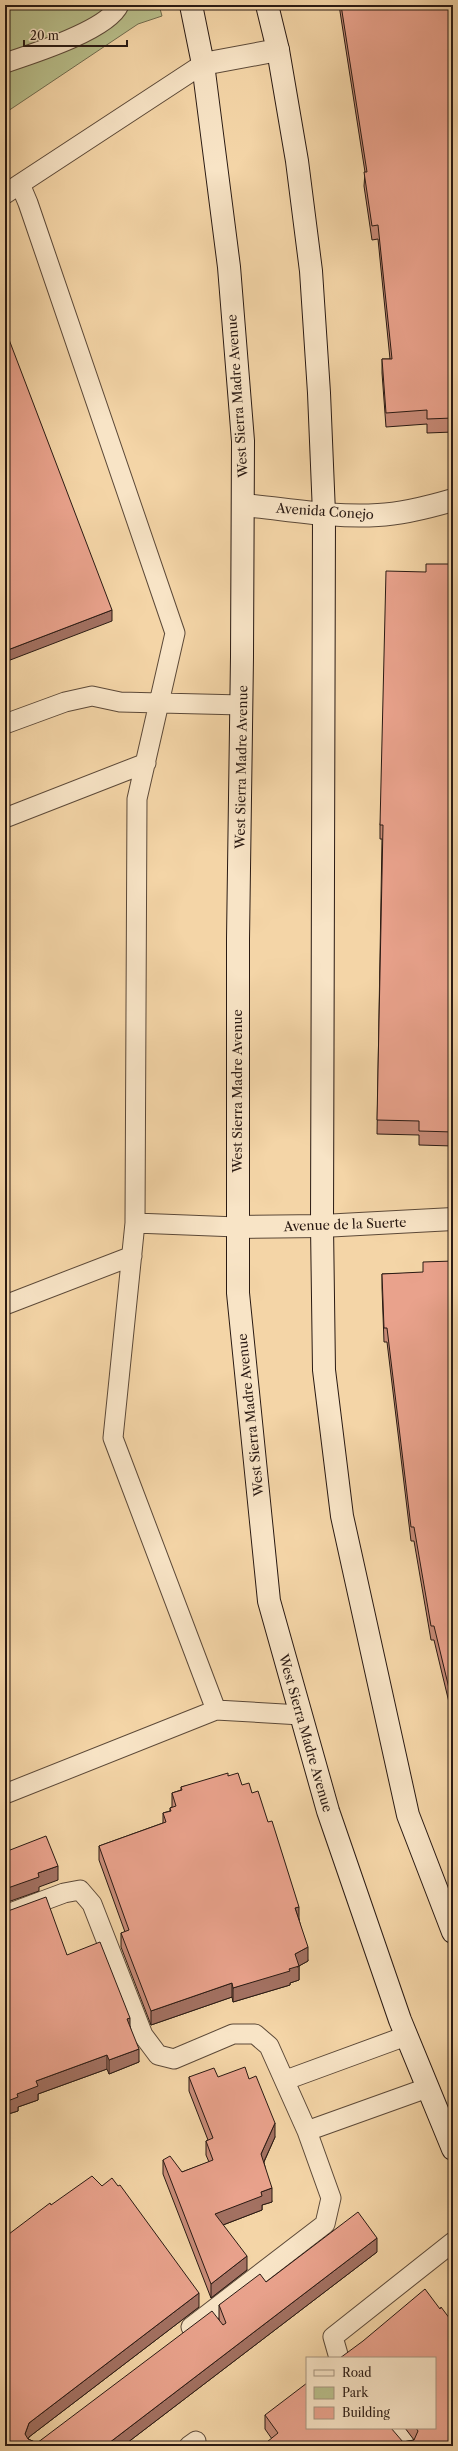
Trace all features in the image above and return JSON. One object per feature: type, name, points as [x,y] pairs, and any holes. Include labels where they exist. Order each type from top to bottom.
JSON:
[{"type":"street","name":"West Sierra Madre Avenue","points":[[191,5],[203,64],[229,267],[243,442],[242,705],[238,939],[238,1293],[269,1601],[328,1811],[406,2036],[453,2149]]},
{"type":"street","points":[[267,5],[278,50],[297,161],[311,271],[319,393],[324,513],[322,1226],[324,1370],[342,1516],[408,1815],[453,1932]]},
{"type":"street","points":[[203,64],[278,50]]},
{"type":"street","name":"Avenida Conejo","points":[[243,505],[324,513],[378,515],[428,508],[453,500]]},
{"type":"street","name":"Avenue de la Suerte","points":[[237,1227],[322,1226],[453,1219]]},
{"type":"lane","points":[[5,63],[91,30],[116,13],[119,5]]},
{"type":"lane","points":[[203,64],[12,189],[28,203],[176,633],[137,799],[135,1223],[113,1438],[216,1710]]},
{"type":"lane","points":[[5,724],[65,702],[92,696],[120,702],[160,701],[242,705]]},
{"type":"lane","points":[[5,818],[146,763]]},
{"type":"lane","points":[[135,1223],[237,1227]]},
{"type":"lane","points":[[5,1305],[132,1256]]},
{"type":"lane","points":[[5,1794],[216,1710],[301,1715]]},
{"type":"lane","points":[[5,1915],[64,1893],[80,1890],[92,1904],[143,2035],[158,2055],[174,2060],[233,2034],[255,2034],[269,2046],[286,2080],[308,2131],[331,2198],[324,2224],[176,2339]]},
{"type":"lane","points":[[286,2080],[406,2036]]},
{"type":"lane","points":[[308,2131],[427,2088]]},
{"type":"lane","points":[[339,2357],[333,2337],[453,2242]]},
{"type":"lane","points":[[394,2429],[407,2446]]},
{"type":"green space","points":[[5,5],[159,5],[162,16],[138,24],[5,113]]},
{"type":"building","points":[[341,5],[453,5],[453,418],[427,419],[427,410],[386,413],[382,359],[392,359],[378,225],[372,226],[364,172],[367,172]]},
{"type":"building","points":[[5,329],[112,610],[5,651]]},
{"type":"building","points":[[426,564],[453,564],[453,1132],[419,1131],[419,1121],[377,1120],[383,825],[380,825],[386,571],[426,572]]},
{"type":"building","points":[[453,1261],[453,1705],[434,1626],[431,1626],[414,1527],[411,1527],[387,1328],[384,1328],[382,1274],[423,1272],[423,1262]]},
{"type":"building","points":[[228,1773],[228,1776],[238,1773],[242,1785],[249,1783],[252,1793],[258,1791],[268,1822],[272,1821],[299,1907],[295,1908],[308,1947],[295,1954],[299,1966],[289,1969],[290,1971],[233,1988],[232,1983],[151,2011],[121,1933],[129,1930],[99,1846],[166,1822],[163,1813],[171,1811],[170,1808],[176,1806],[172,1793],[182,1790],[181,1787]]},
{"type":"building","points":[[46,1836],[58,1866],[38,1873],[39,1877],[5,1889],[5,1852]]},
{"type":"building","points":[[46,1897],[67,1955],[100,1942],[130,2018],[127,2019],[139,2049],[109,2060],[107,2055],[36,2081],[38,2086],[17,2094],[18,2097],[5,2102],[5,1911]]},
{"type":"building","points":[[245,2067],[249,2079],[256,2076],[275,2123],[261,2154],[272,2188],[261,2192],[262,2196],[215,2214],[247,2256],[211,2284],[163,2160],[170,2156],[182,2172],[213,2160],[206,2141],[213,2138],[189,2077],[214,2068],[218,2077]]},
{"type":"building","points":[[92,2176],[102,2186],[112,2178],[118,2186],[120,2185],[199,2293],[29,2423],[25,2434],[28,2439],[37,2443],[212,2311],[223,2325],[226,2323],[219,2305],[260,2274],[266,2282],[358,2212],[377,2238],[105,2446],[5,2446],[5,2237],[50,2203],[51,2205]]},
{"type":"building","points":[[425,2289],[440,2309],[441,2307],[453,2323],[453,2446],[262,2446],[278,2433],[265,2415],[306,2384],[306,2429],[392,2429],[403,2442],[414,2440],[418,2431],[417,2429],[436,2429],[436,2357],[341,2357],[363,2341]]},
{"type":"building","points":[[212,2442],[214,2445],[217,2443],[219,2446],[207,2446]]}]
